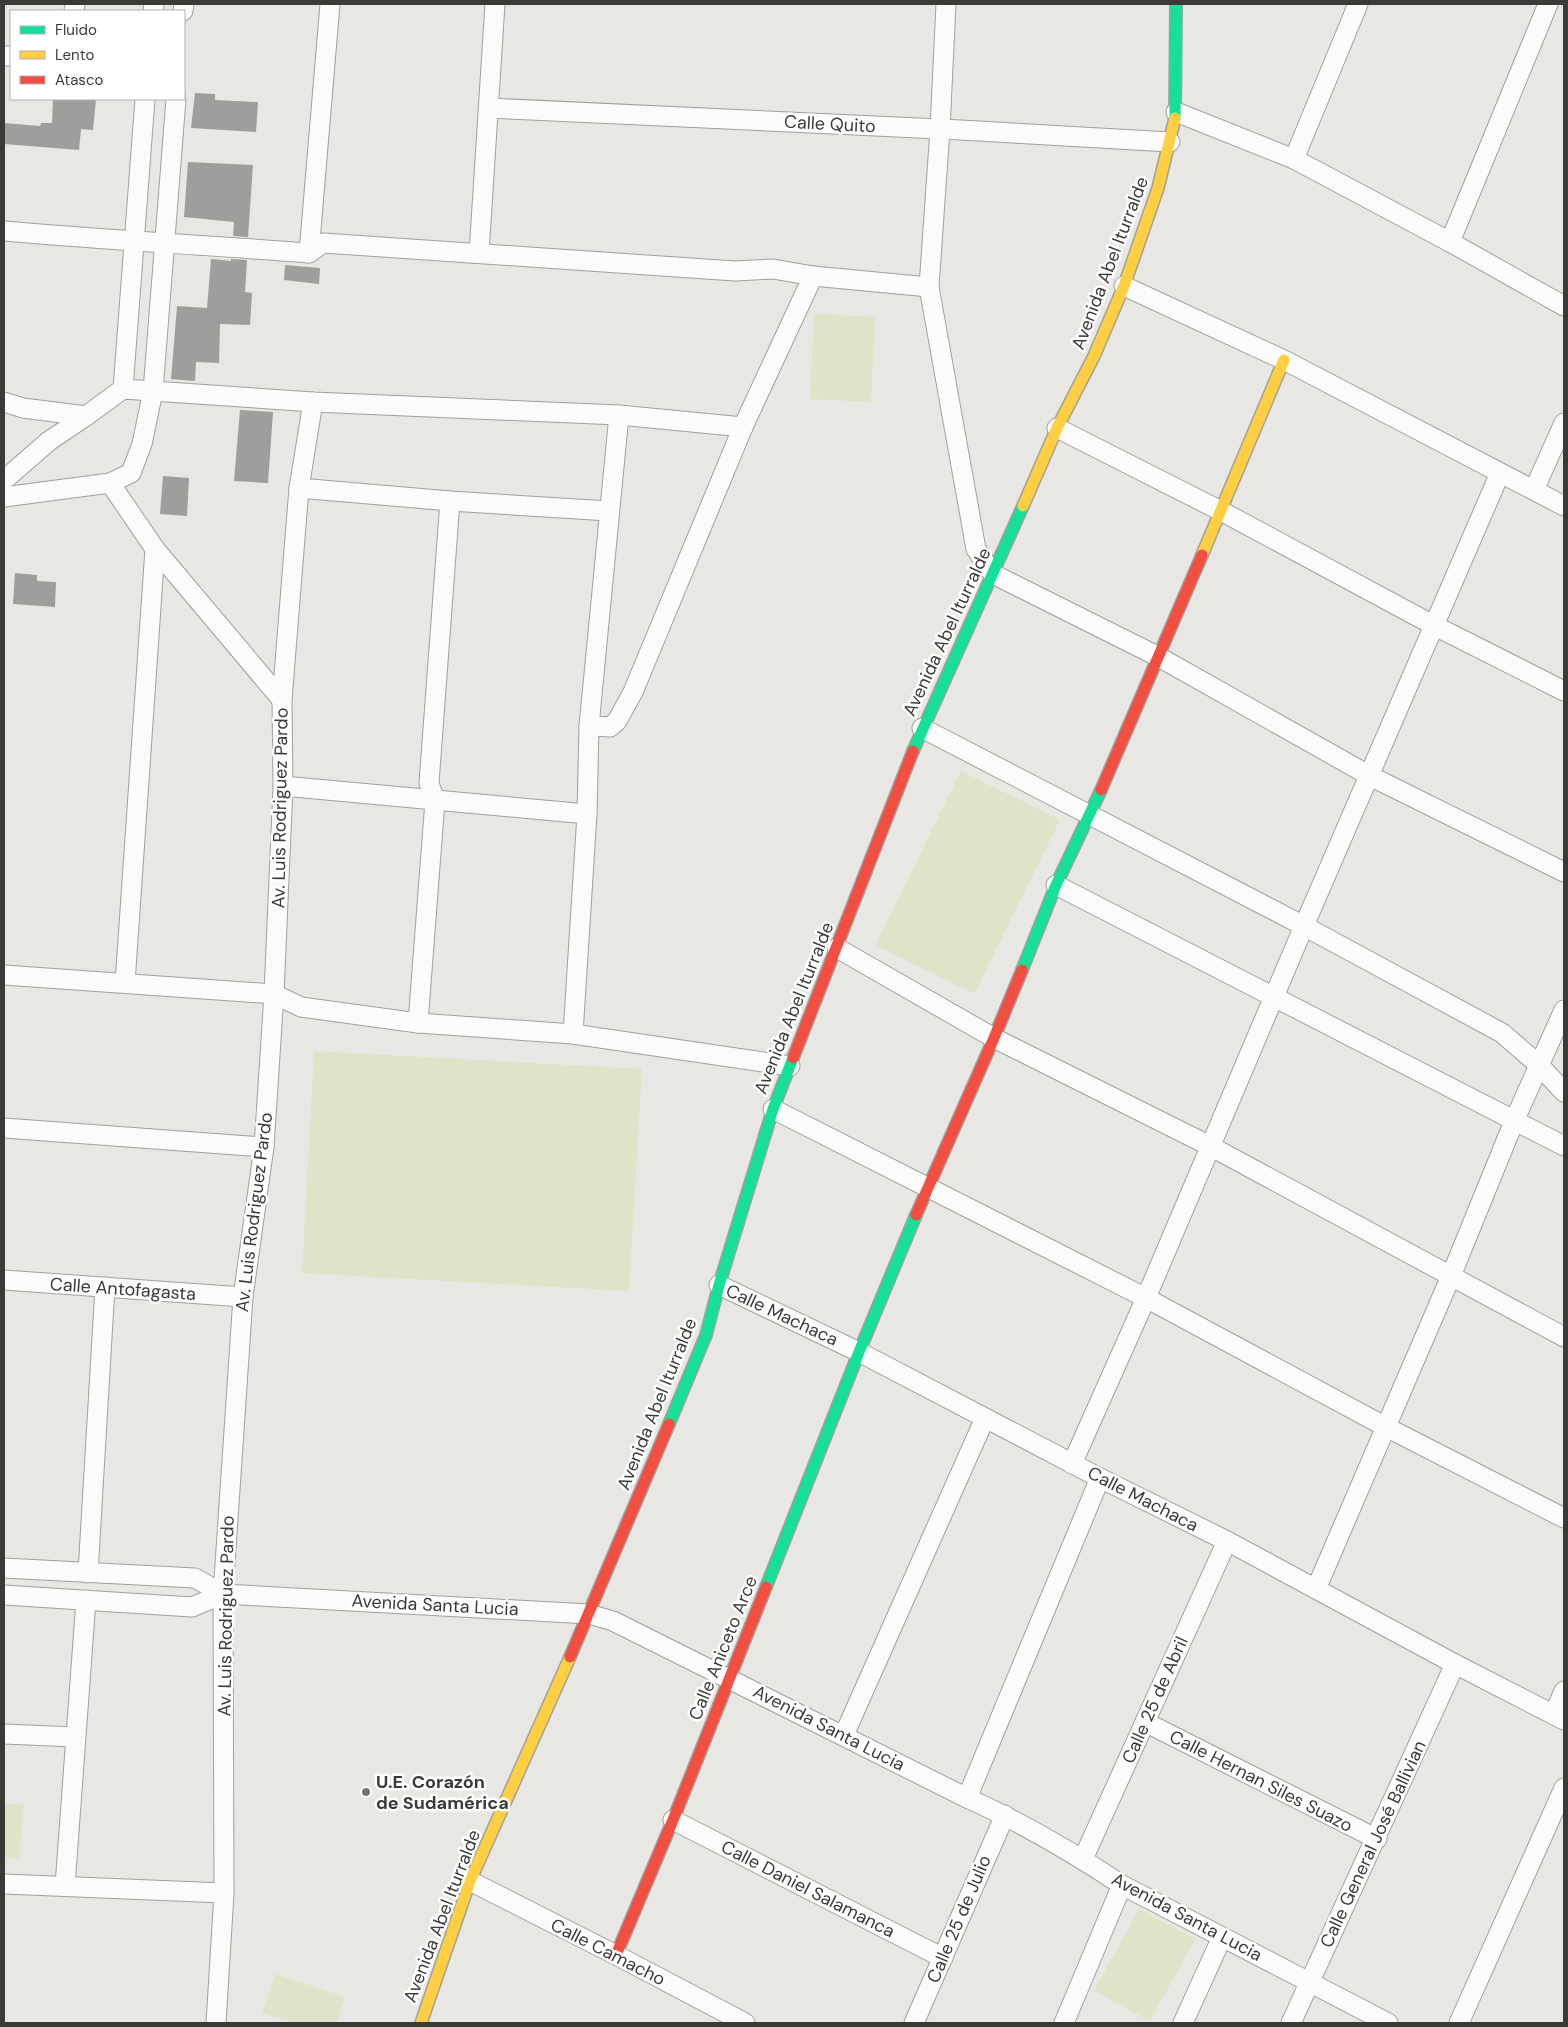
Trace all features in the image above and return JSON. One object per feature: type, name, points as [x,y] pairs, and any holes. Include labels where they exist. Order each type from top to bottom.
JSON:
[{"type":"street","points":[[308,253],[330,4]]},
{"type":"street","points":[[479,253],[496,4]]},
{"type":"street","points":[[946,4],[940,129],[929,287],[976,549],[993,574],[1159,658],[1370,776],[1564,872]]},
{"type":"street","name":"Avenida Abel Iturralde","points":[[421,2023],[470,1882],[589,1614],[706,1335],[719,1285],[773,1109],[922,728],[993,574],[1057,428],[1094,356],[1124,286],[1158,188],[1176,112],[1176,4]]},
{"type":"street","points":[[1294,159],[1358,4]]},
{"type":"street","points":[[1450,242],[1548,4]]},
{"type":"street","points":[[123,389],[145,100]]},
{"type":"street","points":[[4,497],[110,483],[131,473],[142,444],[153,391],[176,100]]},
{"type":"street","name":"Calle Quito","points":[[489,108],[940,129],[1170,142]]},
{"type":"street","points":[[1176,112],[1294,159],[1450,242],[1564,306]]},
{"type":"street","points":[[4,231],[135,242],[166,242],[308,253],[323,243],[735,271],[773,269],[812,276],[929,287]]},
{"type":"street","points":[[589,726],[610,727],[617,721],[633,692],[743,427],[812,276]]},
{"type":"street","points":[[1124,286],[1284,360],[1564,506]]},
{"type":"street","name":"Calle Aniceto Arce","points":[[616,1955],[673,1820],[859,1352],[928,1187],[994,1038],[1056,885],[1090,815],[1159,658],[1284,360]]},
{"type":"street","points":[[4,480],[49,441],[123,389],[313,402],[619,415],[743,427]]},
{"type":"street","points":[[4,402],[23,408],[86,416]]},
{"type":"street","name":"Av. Luis Rodriguez Pardo","points":[[216,2023],[224,1893],[223,1594],[243,1297],[264,1147],[274,994],[283,786],[282,700],[299,488],[313,402]]},
{"type":"street","points":[[573,1034],[587,814],[589,726],[619,415]]},
{"type":"street","points":[[1534,490],[1564,423]]},
{"type":"street","points":[[1057,428],[1221,511],[1435,626],[1564,691]]},
{"type":"street","points":[[1072,1464],[1146,1298],[1273,998],[1500,473]]},
{"type":"street","points":[[110,483],[155,549],[282,700]]},
{"type":"street","points":[[299,488],[450,501],[609,511]]},
{"type":"street","points":[[418,1023],[435,801],[428,783],[450,501]]},
{"type":"street","points":[[126,983],[155,549]]},
{"type":"street","points":[[922,728],[1304,926],[1502,1033],[1539,1065],[1564,1092]]},
{"type":"street","points":[[283,786],[587,814]]},
{"type":"street","points":[[1056,885],[1273,998],[1515,1119],[1564,1146]]},
{"type":"street","points":[[837,948],[994,1038],[1210,1146],[1564,1337]]},
{"type":"street","points":[[4,975],[274,994],[301,1007],[418,1023],[573,1034],[790,1066]]},
{"type":"street","points":[[1316,1590],[1452,1276],[1515,1119],[1564,1010]]},
{"type":"street","points":[[773,1109],[1146,1298],[1386,1427],[1564,1518]]},
{"type":"street","points":[[4,1128],[264,1147]]},
{"type":"street","name":"Calle Antofagasta","points":[[4,1280],[243,1297]]},
{"type":"street","name":"Calle Machaca","points":[[719,1285],[859,1352],[1072,1464],[1227,1541],[1455,1664],[1559,1717]]},
{"type":"street","points":[[88,1573],[105,1287]]},
{"type":"street","points":[[844,1735],[985,1418]]},
{"type":"street","points":[[967,1798],[1100,1478]]},
{"type":"street","name":"Calle 25 de Abril","points":[[1083,1859],[1227,1541]]},
{"type":"street","name":"Avenida Santa Lucia","points":[[4,1568],[195,1578],[223,1594]]},
{"type":"street","name":"Avenida Santa Lucia","points":[[4,1595],[192,1607],[223,1594],[589,1614],[612,1621],[1004,1815],[1083,1859],[1122,1885],[1388,2023]]},
{"type":"street","points":[[65,1886],[86,1600]]},
{"type":"street","name":"Calle General José Ballivian","points":[[1291,2023],[1377,1839],[1455,1664]]},
{"type":"street","points":[[1559,1717],[1564,1691]]},
{"type":"street","name":"Calle Hernan Siles Suazo","points":[[1145,1722],[1377,1839]]},
{"type":"street","points":[[4,1734],[75,1737]]},
{"type":"street","points":[[1460,2023],[1564,1788]]},
{"type":"street","name":"Calle 25 de Julio","points":[[914,2023],[1004,1815]]},
{"type":"street","name":"Calle Daniel Salamanca","points":[[673,1820],[943,1958]]},
{"type":"street","name":"Calle Camacho","points":[[470,1882],[616,1955],[742,2023]]},
{"type":"street","points":[[4,1884],[224,1893]]},
{"type":"street","points":[[1064,2023],[1122,1885]]},
{"type":"street","points":[[1183,2023],[1222,1937]]},
{"type":"green space","points":[[814,314],[875,317],[871,402],[810,399]]},
{"type":"green space","points":[[961,771],[1060,820],[974,994],[875,945]]},
{"type":"green space","points":[[314,1051],[642,1069],[629,1291],[302,1273]]},
{"type":"green space","points":[[4,1803],[24,1805],[19,1859],[4,1857]]},
{"type":"green space","points":[[1139,1909],[1195,1939],[1150,2021],[1094,1991]]},
{"type":"green space","points":[[275,1974],[345,1997],[336,2023],[294,2023],[262,2013]]},
{"type":"building","points":[[195,93],[215,94],[215,100],[258,102],[256,132],[191,128]]},
{"type":"building","points":[[53,100],[96,100],[93,130],[81,129],[79,150],[4,144],[4,123],[40,126],[41,123],[52,123]]},
{"type":"building","points":[[188,162],[253,165],[248,237],[233,236],[234,222],[184,217]]},
{"type":"building","points":[[211,259],[247,260],[245,292],[252,293],[250,325],[220,324],[219,363],[196,362],[195,381],[171,379],[177,306],[207,308]]},
{"type":"building","points":[[285,265],[320,268],[319,284],[284,280]]},
{"type":"building","points":[[240,410],[273,412],[268,483],[234,481]]},
{"type":"building","points":[[163,476],[189,478],[187,516],[160,514]]},
{"type":"building","points":[[15,573],[37,575],[37,581],[56,582],[55,607],[13,604]]},
{"type":"traffic: fast","points":[[1175,118],[1176,4]]},
{"type":"traffic: fast","points":[[913,751],[1023,506]]},
{"type":"traffic: fast","points":[[1022,970],[1056,885],[1101,790]]},
{"type":"traffic: fast","points":[[669,1424],[706,1335],[719,1285],[773,1109],[793,1058]]},
{"type":"traffic: fast","points":[[766,1587],[859,1352],[916,1215]]},
{"type":"traffic: slow","points":[[1023,506],[1057,428],[1094,356],[1124,286],[1158,188],[1175,118]]},
{"type":"traffic: slow","points":[[1202,555],[1284,360]]},
{"type":"traffic: slow","points":[[421,2023],[470,1881],[570,1657]]},
{"type":"traffic: jam","points":[[1101,790],[1202,555]]},
{"type":"traffic: jam","points":[[793,1058],[913,751]]},
{"type":"traffic: jam","points":[[916,1215],[1022,970]]},
{"type":"traffic: jam","points":[[570,1657],[669,1424]]},
{"type":"traffic: jam","points":[[616,1955],[673,1820],[766,1587]]},
{"type":"place","name":"U.E. Corazón de Sudamérica","points":[[366,1792]]}]
